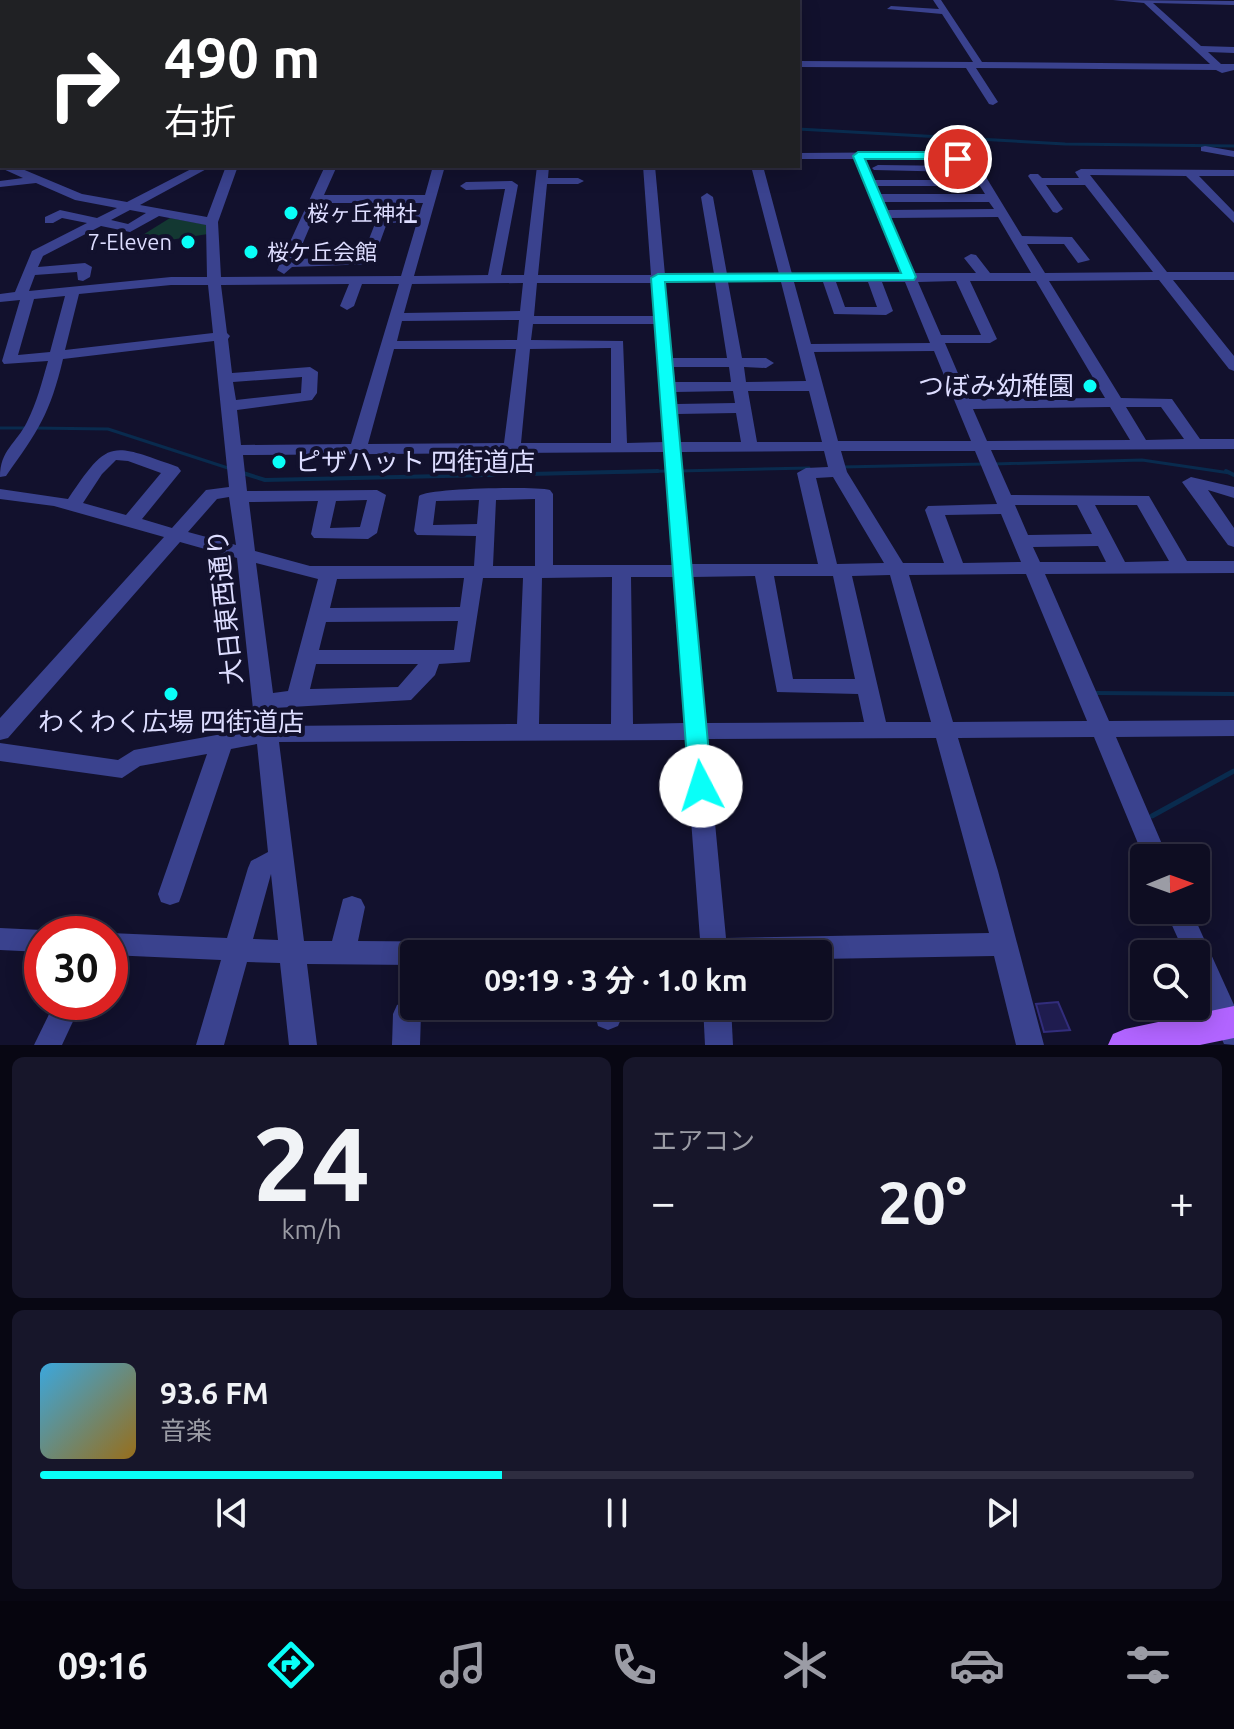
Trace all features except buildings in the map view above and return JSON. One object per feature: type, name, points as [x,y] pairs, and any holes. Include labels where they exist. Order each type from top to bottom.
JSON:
[{"type":"main road","points":[[1125,1045],[1231,1027]]},
{"type":"street","points":[[937,0],[993,102]]},
{"type":"street","points":[[1117,0],[1234,3]]},
{"type":"street","points":[[1147,2],[1234,79]]},
{"type":"street","points":[[891,9],[945,12]]},
{"type":"street","points":[[1200,49],[1234,50]]},
{"type":"street","points":[[800,64],[1234,67]]},
{"type":"street","points":[[1205,149],[1234,154]]},
{"type":"street","points":[[800,157],[870,184],[1000,213]]},
{"type":"street","points":[[11,168],[79,197],[212,222]]},
{"type":"street","points":[[202,168],[37,254],[29,272],[9,361],[223,336]]},
{"type":"street","name":"大日東西通り","points":[[231,168],[212,222],[214,281],[223,336],[238,494],[303,1045]]},
{"type":"street","points":[[280,280],[330,168]]},
{"type":"street","points":[[358,450],[438,168]]},
{"type":"street","points":[[649,168],[712,940]]},
{"type":"street","points":[[758,168],[838,472],[898,570],[986,871],[1030,1045]]},
{"type":"street","points":[[870,184],[975,170],[1141,445]]},
{"type":"street","points":[[1234,173],[1081,172],[1234,366]]},
{"type":"street","points":[[1188,172],[1232,215]]},
{"type":"street","points":[[512,449],[542,174],[578,181]]},
{"type":"street","points":[[1057,209],[1035,178],[1087,181]]},
{"type":"street","points":[[0,184],[42,179]]},
{"type":"street","points":[[466,186],[494,181],[512,185],[494,279]]},
{"type":"street","points":[[870,184],[983,183]]},
{"type":"street","points":[[870,184],[992,198]]},
{"type":"street","points":[[870,184],[1150,844]]},
{"type":"street","points":[[707,197],[750,447]]},
{"type":"street","points":[[317,199],[430,199]]},
{"type":"street","points":[[49,220],[60,214],[130,228],[156,212]]},
{"type":"street","points":[[287,263],[367,261],[382,219],[424,218]]},
{"type":"street","points":[[71,237],[94,241]]},
{"type":"street","points":[[1016,240],[1068,240],[1083,260]]},
{"type":"street","points":[[37,254],[79,249]]},
{"type":"street","points":[[971,258],[986,277]]},
{"type":"street","points":[[0,472],[33,427],[45,401],[85,267],[29,272]]},
{"type":"street","points":[[0,298],[78,284],[164,281],[1234,276]]},
{"type":"street","points":[[828,278],[839,311],[886,311],[873,277]]},
{"type":"street","points":[[805,348],[990,339],[961,277]]},
{"type":"street","points":[[347,306],[357,280]]},
{"type":"street","points":[[396,317],[662,320]]},
{"type":"street","points":[[388,345],[618,344],[619,448]]},
{"type":"street","points":[[665,362],[766,363]]},
{"type":"street","points":[[226,378],[310,372],[306,397],[229,406]]},
{"type":"street","points":[[667,387],[815,386]]},
{"type":"street","points":[[963,404],[1166,402],[1196,445]]},
{"type":"street","points":[[669,409],[743,408]]},
{"type":"street","points":[[235,450],[1234,444]]},
{"type":"street","points":[[72,506],[106,456],[119,452],[172,471],[130,522]]},
{"type":"street","points":[[838,472],[806,473],[877,730]]},
{"type":"street","points":[[1234,493],[1190,482],[1234,541]]},
{"type":"street","points":[[0,494],[72,506],[310,572],[1234,567]]},
{"type":"street","points":[[0,732],[212,494],[328,496]]},
{"type":"street","points":[[307,657],[463,657],[468,614],[485,530],[488,494]]},
{"type":"street","points":[[485,530],[423,531],[428,496],[544,494],[528,732]]},
{"type":"street","points":[[1083,500],[1119,568]]},
{"type":"street","points":[[956,570],[934,510],[1083,500],[1143,500],[1182,568]]},
{"type":"street","points":[[1021,541],[1104,540]]},
{"type":"street","points":[[763,570],[784,687],[867,686]]},
{"type":"street","points":[[621,571],[622,732]]},
{"type":"street","points":[[297,697],[329,573]]},
{"type":"street","points":[[318,615],[468,614]]},
{"type":"street","points":[[262,702],[297,697],[403,695],[428,670],[429,657]]},
{"type":"street","points":[[0,752],[122,769],[134,759],[266,734],[1234,728]]},
{"type":"street","points":[[170,894],[222,743]]},
{"type":"street","points":[[210,1045],[260,868],[280,858]]},
{"type":"street","points":[[342,953],[352,907]]},
{"type":"street","points":[[1184,924],[1231,1027]]},
{"type":"street","points":[[0,939],[24,940]]},
{"type":"street","points":[[832,948],[1003,944]]},
{"type":"street","points":[[128,945],[400,953]]},
{"type":"street","points":[[48,1045],[60,1020]]},
{"type":"street","points":[[406,1045],[407,1020]]},
{"type":"street","points":[[718,1020],[719,1045]]},
{"type":"green space","points":[[170,218],[208,225],[208,234],[131,246],[133,241]]},
{"type":"waterway","points":[[800,129],[1065,144],[1234,146]]},
{"type":"waterway","points":[[0,428],[26,428]]},
{"type":"waterway","points":[[34,428],[108,429],[231,469]]},
{"type":"waterway","points":[[994,464],[1142,460],[1230,473]]},
{"type":"waterway","points":[[842,467],[985,464]]},
{"type":"waterway","points":[[678,471],[809,468]]},
{"type":"waterway","points":[[588,473],[658,471]]},
{"type":"waterway","points":[[588,473],[669,471]]},
{"type":"waterway","points":[[1226,471],[1230,473]]},
{"type":"waterway","points":[[243,473],[265,480],[588,473]]},
{"type":"waterway","points":[[568,473],[588,473]]},
{"type":"waterway","points":[[1230,473],[1234,475]]},
{"type":"waterway","points":[[1095,693],[1234,694]]},
{"type":"waterway","points":[[1152,816],[1234,771]]},
{"type":"place","name":"桜ヶ丘神社","points":[[291,213]]},
{"type":"place","name":"7-Eleven","points":[[188,242]]},
{"type":"place","name":"桜ケ丘会館","points":[[251,252]]},
{"type":"place","name":"つぼみ幼稚園","points":[[1090,386]]},
{"type":"place","name":"ピザハット 四街道店","points":[[279,462]]},
{"type":"place","name":"わくわく広場 四街道店","points":[[171,694]]},
{"type":"route","points":[[701,786],[658,278],[910,277],[858,156],[933,155],[958,159]]}]
